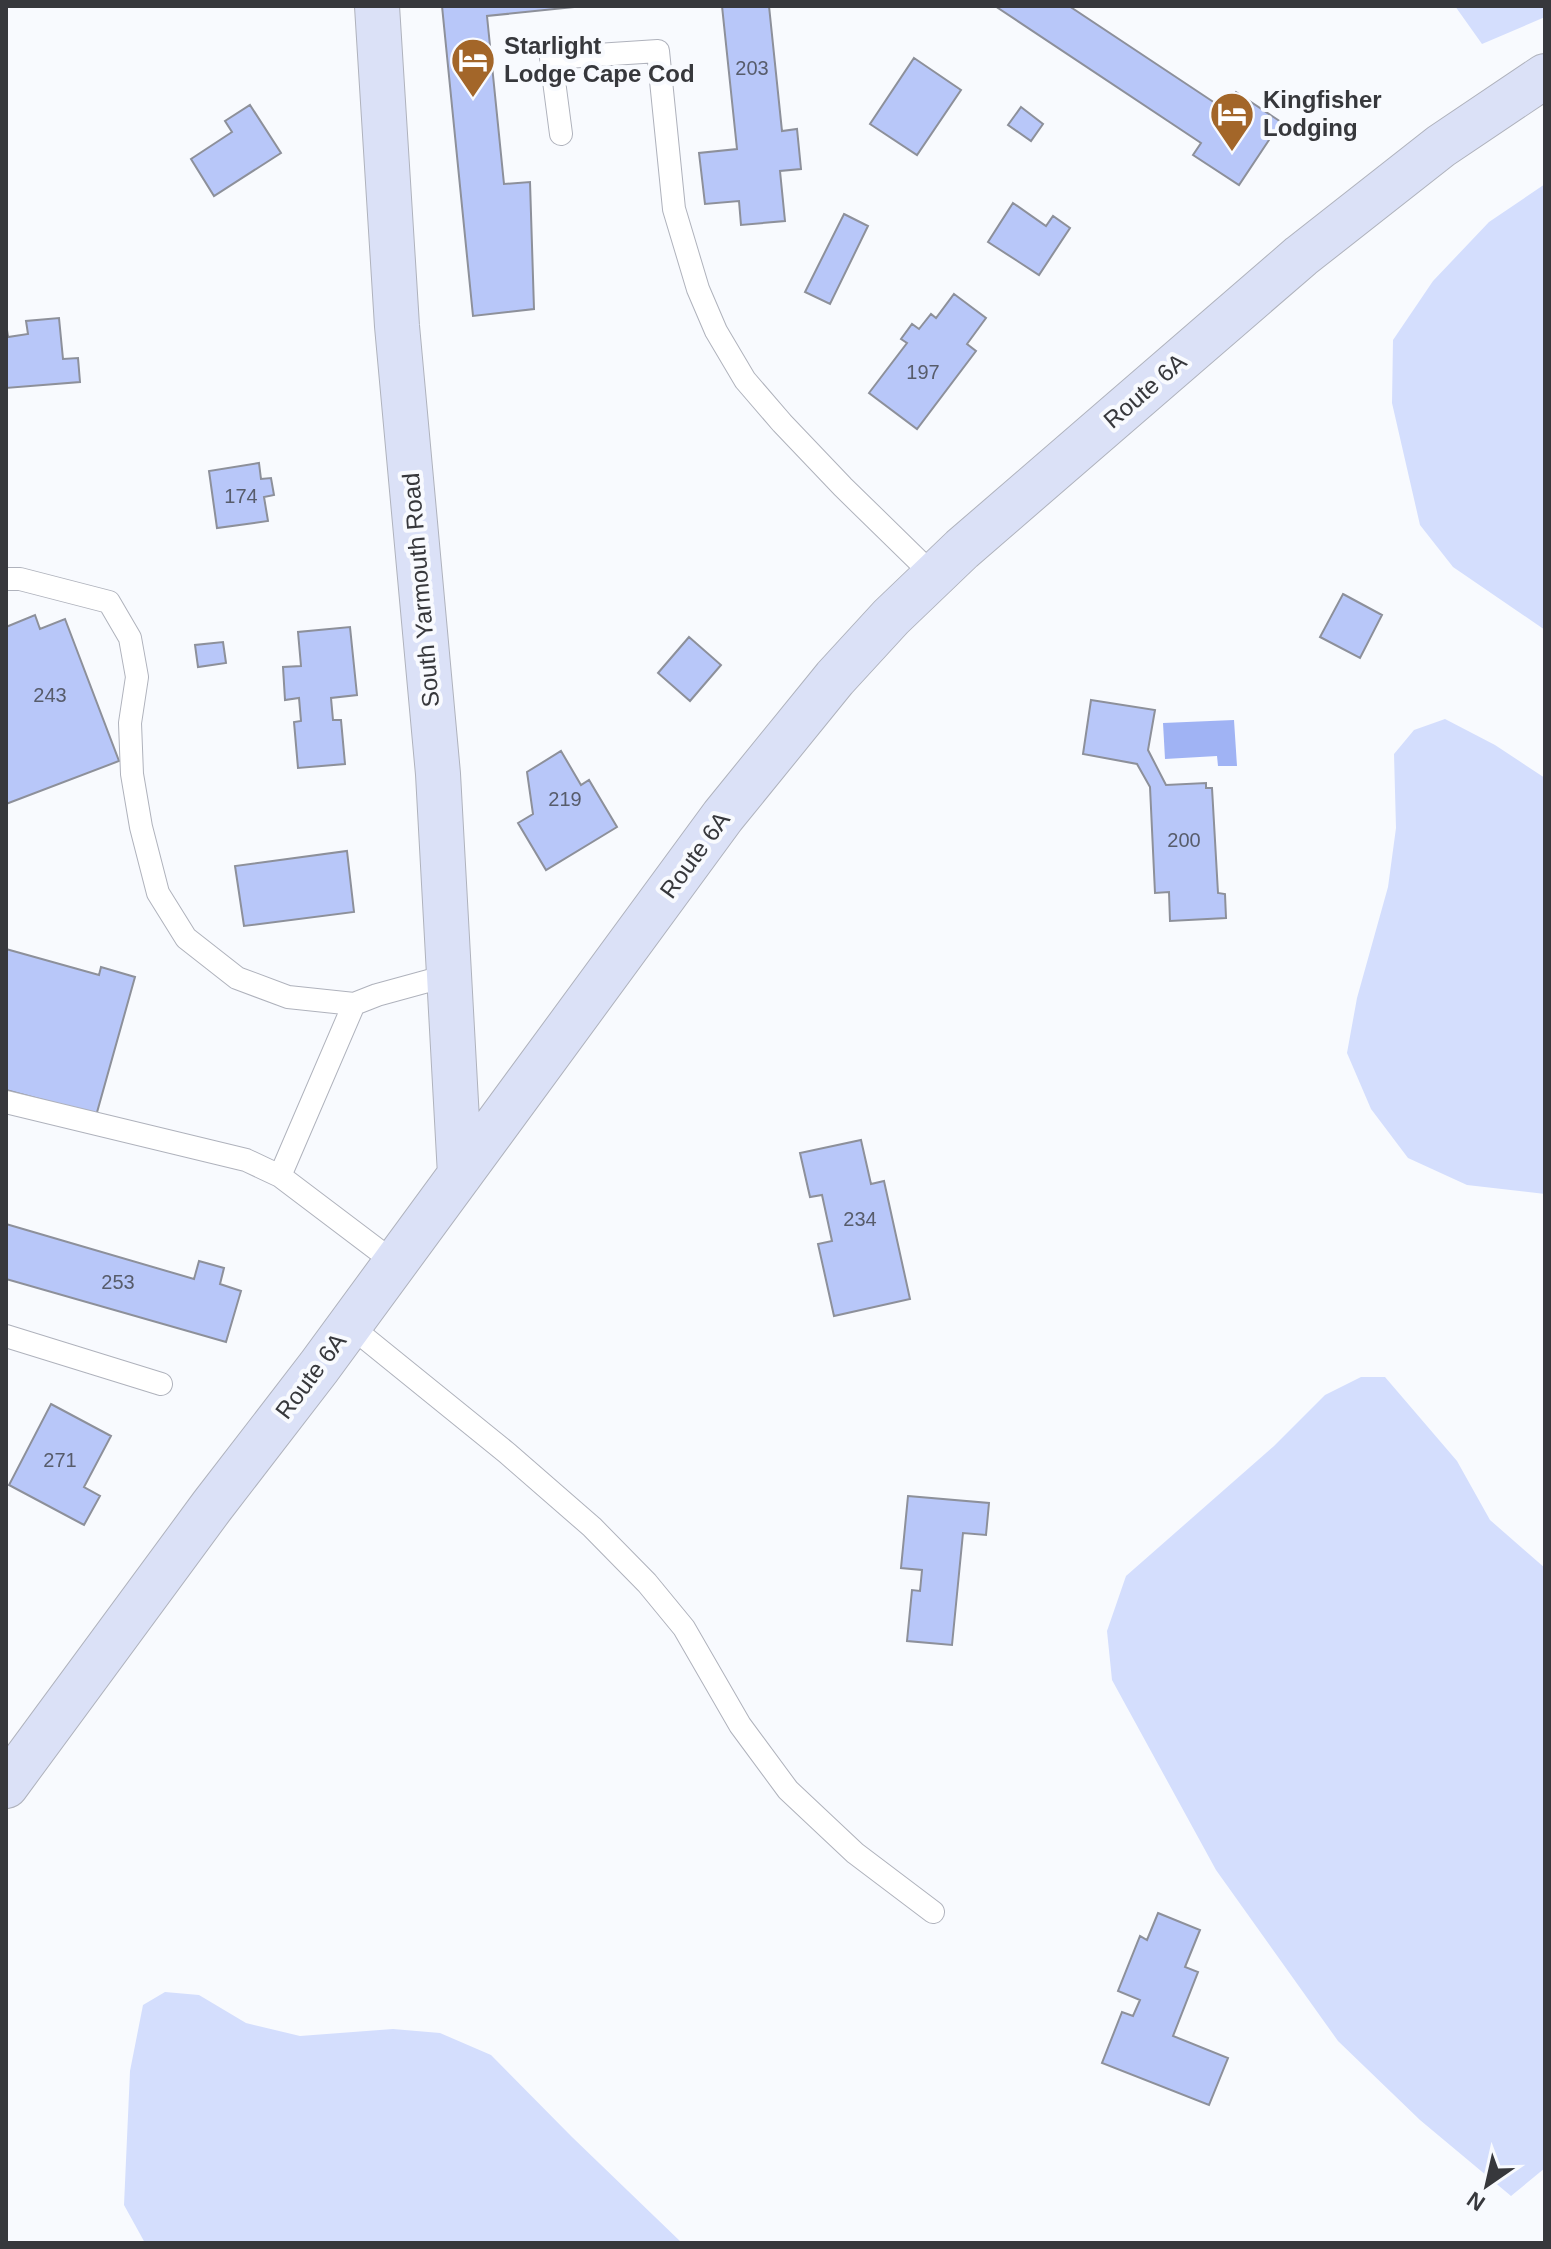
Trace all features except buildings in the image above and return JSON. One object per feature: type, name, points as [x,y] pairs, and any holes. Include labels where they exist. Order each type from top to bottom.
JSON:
[{"type":"main road","name":"South Yarmouth Road","points":[[377,6],[396,311],[438,774],[460,1175]]},
{"type":"main road","name":"Route 6A","points":[[6,1786],[723,816],[835,678],[934,576],[1301,256],[1441,146],[1545,76]]},
{"type":"lane","points":[[561,134],[551,58],[658,51],[674,209],[698,289],[716,331],[745,380],[782,423],[934,576]]},
{"type":"lane","points":[[6,579],[20,579],[109,602],[130,638],[137,677],[130,723],[132,774],[141,827],[158,893],[186,938],[237,978],[288,997],[354,1004],[450,975]]},
{"type":"lane","points":[[280,1176],[354,1004]]},
{"type":"lane","points":[[6,1102],[246,1160],[280,1176],[395,1263]]},
{"type":"lane","points":[[349,1325],[507,1453],[592,1527],[647,1583],[684,1628],[740,1725],[788,1790],[855,1853],[933,1912]]},
{"type":"lane","points":[[6,1336],[161,1384]]},
{"type":"shaded area","points":[[1455,6],[1545,6],[1545,17],[1482,44]]},
{"type":"shaded area","points":[[1545,184],[1545,630],[1453,567],[1420,525],[1392,403],[1393,340],[1433,281],[1489,222]]},
{"type":"shaded area","points":[[1445,719],[1495,745],[1545,778],[1545,1194],[1467,1185],[1408,1158],[1371,1109],[1347,1053],[1357,998],[1388,887],[1396,828],[1394,754],[1414,730]]},
{"type":"shaded area","points":[[1361,1377],[1385,1377],[1457,1461],[1490,1520],[1545,1568],[1545,2168],[1511,2196],[1420,2120],[1338,2041],[1216,1870],[1112,1680],[1107,1631],[1126,1576],[1274,1446],[1325,1395]]},
{"type":"shaded area","points":[[165,1992],[199,1995],[246,2023],[300,2036],[393,2029],[440,2033],[491,2055],[682,2243],[145,2243],[124,2205],[130,2071],[143,2005]]},
{"type":"water","points":[[1234,720],[1237,766],[1218,766],[1217,756],[1165,759],[1163,723]]},
{"type":"place","name":"Starlight Lodge Cape Cod","points":[[473,99]]},
{"type":"place","name":"Kingfisher Lodging","points":[[1232,153]]}]
